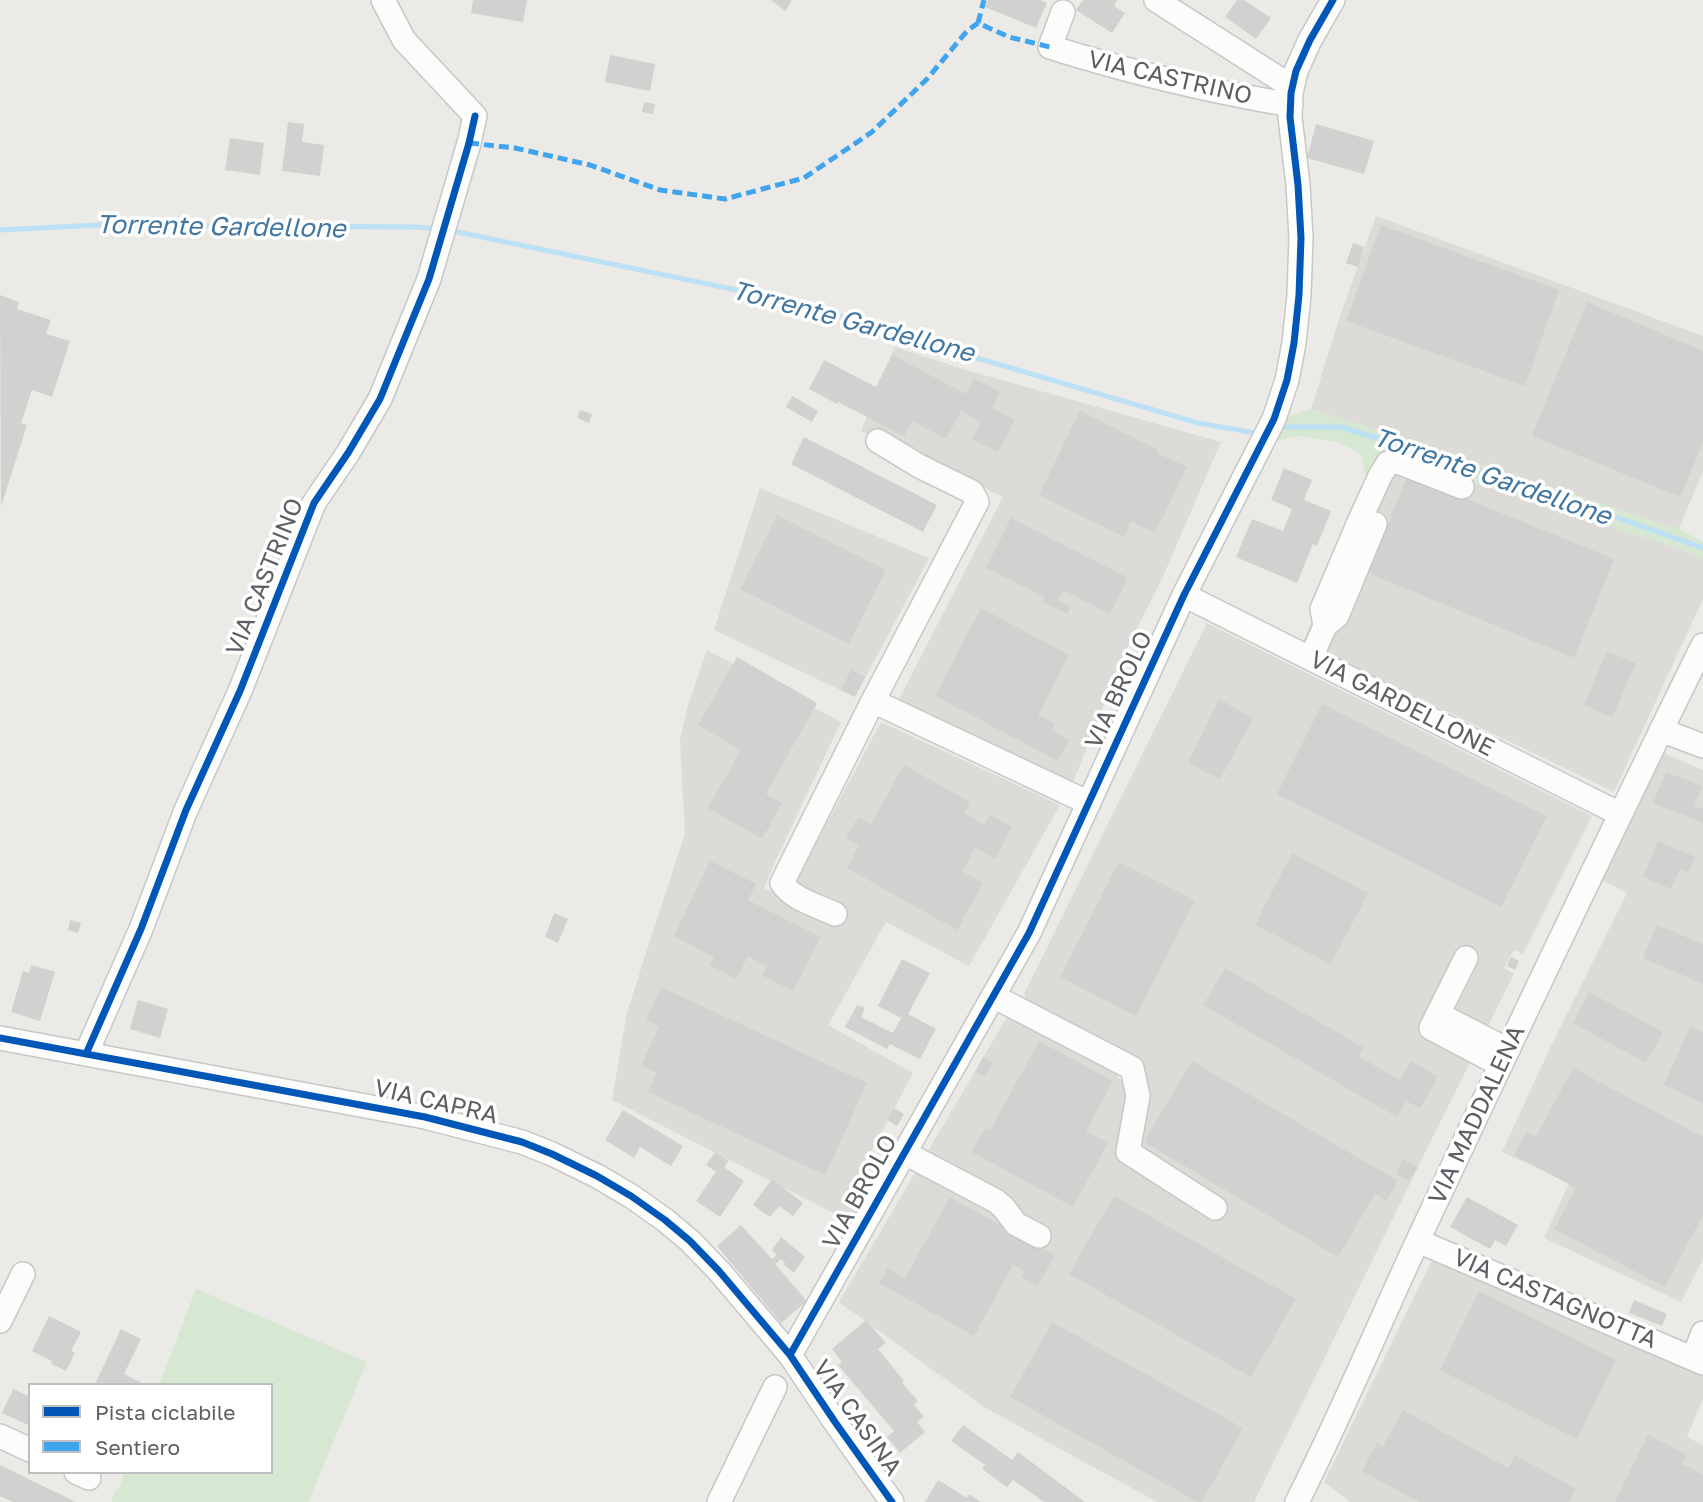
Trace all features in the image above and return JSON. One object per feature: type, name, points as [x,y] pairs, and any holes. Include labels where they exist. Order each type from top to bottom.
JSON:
[{"type":"street","name":"VIA CASTRINO","points":[[86,1054],[141,929],[187,810],[240,691],[314,503],[380,399],[429,279],[469,143],[475,116],[404,40],[383,0]]},
{"type":"street","points":[[1156,0],[1291,96]]},
{"type":"street","name":"VIA BROLO","points":[[719,1502],[789,1355],[1028,933],[1184,595],[1273,419],[1287,380],[1299,295],[1301,238],[1290,117],[1291,96],[1296,71],[1333,0]]},
{"type":"street","name":"VIA CASTRINO","points":[[1063,12],[1050,47],[1196,87],[1291,96]]},
{"type":"street","points":[[835,914],[797,896],[782,883],[977,502],[972,492],[919,466],[878,441]]},
{"type":"street","points":[[1325,626],[1322,609],[1380,475],[1388,463],[1398,462],[1462,488]]},
{"type":"street","points":[[1311,658],[1325,626],[1337,616],[1375,524]]},
{"type":"street","name":"VIA GARDELLONE","points":[[1184,595],[1620,814]]},
{"type":"street","name":"VIA MADDALENA","points":[[1297,1502],[1620,814],[1703,645]]},
{"type":"street","points":[[873,701],[1088,803]]},
{"type":"street","points":[[1661,730],[1703,746]]},
{"type":"street","points":[[1466,958],[1432,1028],[1505,1057]]},
{"type":"street","points":[[993,996],[1132,1068],[1138,1097],[1128,1152],[1215,1208]]},
{"type":"street","name":"VIA CAPRA","points":[[0,1038],[425,1117],[522,1142],[552,1154],[631,1196],[690,1241],[719,1271],[789,1355]]},
{"type":"street","name":"VIA BROLO","points":[[905,1153],[996,1200],[1016,1224],[1039,1236]]},
{"type":"street","name":"VIA CASTAGNOTTA","points":[[1418,1241],[1698,1360],[1703,1333]]},
{"type":"street","points":[[0,1321],[23,1274]]},
{"type":"street","name":"VIA CASINA","points":[[789,1355],[892,1502]]},
{"type":"street","points":[[0,1436],[28,1449]]},
{"type":"shaded area","points":[[1376,216],[1703,336],[1703,471],[1679,529],[1311,409],[1340,316]]},
{"type":"shaded area","points":[[895,347],[1221,442],[1161,581],[1125,652],[1072,785],[913,713],[899,699],[1003,497],[923,457],[861,431]]},
{"type":"shaded area","points":[[1385,454],[1672,546],[1703,559],[1703,599],[1614,792],[1303,642]]},
{"type":"shaded area","points":[[760,488],[929,558],[855,697],[714,630]]},
{"type":"shaded area","points":[[1207,623],[1592,816],[1523,954],[1514,950],[1504,968],[1514,974],[1254,1502],[1157,1502],[984,1407],[839,1302],[1007,1017],[1114,1070],[1130,1095],[1140,1065],[1027,1002],[1024,994]]},
{"type":"shaded area","points":[[707,650],[841,722],[764,888],[831,921],[794,885],[881,722],[1060,805],[969,966],[886,922],[828,1025],[913,1073],[858,1176],[873,1185],[853,1223],[612,1100],[627,1012],[685,833],[680,740],[688,705]]},
{"type":"shaded area","points":[[1661,752],[1703,770],[1703,1259],[1681,1302],[1544,1238],[1569,1183],[1502,1152],[1627,893],[1600,879]]},
{"type":"shaded area","points":[[1432,1260],[1703,1371],[1703,1399],[1687,1437],[1703,1445],[1703,1502],[1350,1502],[1324,1482]]},
{"type":"green space","points":[[1311,409],[1679,529],[1703,542],[1703,559],[1672,546],[1385,454],[1374,477],[1365,474],[1361,454],[1338,442],[1297,436],[1271,442],[1282,418]]},
{"type":"green space","points":[[196,1289],[367,1362],[308,1502],[111,1502],[124,1474],[273,1474],[273,1383],[160,1383]]},
{"type":"building","points":[[473,0],[527,0],[523,22],[471,13]]},
{"type":"building","points":[[771,0],[790,0],[792,1],[785,11]]},
{"type":"building","points":[[988,0],[1040,0],[1047,3],[1036,28],[985,7]]},
{"type":"building","points":[[1083,0],[1117,0],[1114,6],[1125,13],[1112,33],[1076,10]]},
{"type":"building","points":[[1237,0],[1244,0],[1271,18],[1256,39],[1225,17]]},
{"type":"building","points":[[610,55],[655,64],[650,91],[605,82]]},
{"type":"building","points":[[644,102],[655,104],[653,114],[642,112]]},
{"type":"building","points":[[288,122],[304,124],[302,142],[324,145],[320,176],[282,171]]},
{"type":"building","points":[[1316,124],[1374,141],[1364,174],[1307,158]]},
{"type":"building","points":[[230,138],[264,143],[260,175],[225,170]]},
{"type":"building","points":[[1381,225],[1559,290],[1525,386],[1346,321]]},
{"type":"building","points":[[1353,243],[1364,247],[1358,267],[1346,263]]},
{"type":"building","points":[[0,295],[19,302],[17,309],[51,320],[46,334],[70,341],[52,397],[32,390],[21,423],[27,425],[1,507]]},
{"type":"building","points":[[1587,302],[1703,351],[1703,443],[1680,497],[1532,436]]},
{"type":"building","points":[[892,355],[966,394],[974,378],[1000,392],[992,408],[1015,420],[998,452],[972,439],[981,422],[961,411],[946,439],[912,421],[904,436],[809,389],[824,360],[876,387]]},
{"type":"building","points":[[792,396],[818,411],[812,422],[786,407]]},
{"type":"building","points":[[580,410],[592,414],[589,423],[577,418]]},
{"type":"building","points":[[1080,411],[1187,467],[1155,533],[1131,521],[1124,537],[1039,495]]},
{"type":"building","points":[[804,437],[937,505],[923,532],[791,464]]},
{"type":"building","points":[[1284,468],[1312,480],[1304,500],[1331,511],[1317,546],[1313,544],[1297,583],[1236,557],[1252,519],[1283,531],[1292,509],[1271,500]]},
{"type":"building","points":[[1408,475],[1614,559],[1574,658],[1368,573]]},
{"type":"building","points":[[777,515],[886,570],[849,644],[740,589]]},
{"type":"building","points":[[1011,518],[1128,578],[1110,614],[1063,590],[1058,600],[1071,607],[1067,614],[1042,602],[1045,597],[986,568]]},
{"type":"building","points":[[981,608],[1069,655],[1038,715],[1055,724],[1051,730],[1069,740],[1058,761],[935,696]]},
{"type":"building","points":[[1607,651],[1636,663],[1612,718],[1584,705]]},
{"type":"building","points":[[737,657],[817,703],[766,794],[782,803],[762,839],[708,808],[741,750],[698,725]]},
{"type":"building","points":[[851,670],[865,677],[855,697],[841,690]]},
{"type":"building","points":[[1219,699],[1253,718],[1220,779],[1188,763]]},
{"type":"building","points":[[1322,704],[1547,816],[1501,907],[1277,794]]},
{"type":"building","points":[[904,765],[970,802],[964,813],[984,825],[990,815],[1012,827],[995,859],[975,848],[962,871],[983,883],[957,930],[847,868],[859,846],[846,838],[858,817],[871,824]]},
{"type":"building","points":[[1666,772],[1702,786],[1694,806],[1703,809],[1703,823],[1653,803]]},
{"type":"building","points":[[1658,841],[1695,857],[1688,873],[1680,869],[1671,889],[1643,877]]},
{"type":"building","points":[[1292,853],[1368,893],[1331,964],[1255,925]]},
{"type":"building","points":[[710,861],[756,884],[748,900],[821,937],[793,991],[762,975],[767,966],[748,956],[736,979],[710,965],[714,957],[674,936]]},
{"type":"building","points":[[1119,862],[1195,900],[1136,1016],[1060,977]]},
{"type":"building","points":[[554,913],[568,919],[558,943],[545,937]]},
{"type":"building","points":[[70,920],[81,923],[78,933],[68,930]]},
{"type":"building","points":[[1657,925],[1703,944],[1703,984],[1643,958]]},
{"type":"building","points":[[1511,957],[1519,961],[1515,970],[1507,966]]},
{"type":"building","points":[[902,959],[930,973],[908,1014],[936,1029],[920,1059],[890,1044],[887,1049],[845,1027],[857,1005],[865,1008],[861,1017],[893,1033],[901,1018],[878,1006]]},
{"type":"building","points":[[31,965],[55,972],[40,1021],[11,1012],[23,971],[29,973]]},
{"type":"building","points":[[1225,968],[1363,1047],[1358,1056],[1400,1080],[1411,1061],[1438,1077],[1420,1108],[1406,1101],[1397,1117],[1203,1005]]},
{"type":"building","points":[[661,987],[867,1083],[825,1175],[648,1092],[657,1073],[641,1066],[659,1026],[646,1020]]},
{"type":"building","points":[[1589,992],[1663,1032],[1646,1063],[1573,1023]]},
{"type":"building","points":[[138,1000],[168,1009],[160,1038],[130,1029]]},
{"type":"building","points":[[1690,1026],[1703,1032],[1703,1103],[1664,1085]]},
{"type":"building","points":[[1039,1041],[1113,1081],[1086,1131],[1108,1143],[1073,1207],[972,1152],[985,1128],[990,1131]]},
{"type":"building","points":[[983,1057],[993,1062],[985,1077],[975,1072]]},
{"type":"building","points":[[1192,1061],[1398,1181],[1386,1201],[1375,1194],[1338,1257],[1144,1142]]},
{"type":"building","points":[[1573,1068],[1703,1137],[1703,1215],[1665,1287],[1554,1229],[1576,1188],[1514,1155],[1527,1132],[1536,1137]]},
{"type":"building","points":[[894,1108],[904,1114],[897,1126],[887,1120]]},
{"type":"building","points":[[623,1110],[683,1146],[671,1166],[640,1147],[634,1158],[605,1140]]},
{"type":"building","points":[[715,1152],[729,1161],[724,1167],[744,1181],[720,1217],[696,1201],[716,1172],[706,1165]]},
{"type":"building","points":[[1403,1159],[1418,1167],[1410,1181],[1395,1174]]},
{"type":"building","points":[[772,1179],[803,1203],[793,1216],[779,1206],[770,1217],[753,1205]]},
{"type":"building","points":[[1114,1196],[1296,1299],[1251,1377],[1069,1274]]},
{"type":"building","points":[[950,1197],[1055,1255],[1038,1286],[1022,1277],[1025,1272],[1013,1265],[974,1336],[879,1283],[888,1268],[905,1278]]},
{"type":"building","points":[[1467,1197],[1518,1225],[1506,1246],[1495,1240],[1490,1249],[1450,1227]]},
{"type":"building","points":[[741,1225],[772,1259],[777,1255],[772,1250],[781,1237],[805,1257],[794,1273],[781,1259],[775,1264],[807,1301],[781,1323],[717,1246]]},
{"type":"building","points":[[1479,1291],[1616,1360],[1577,1439],[1440,1370]]},
{"type":"building","points":[[1634,1300],[1667,1314],[1662,1326],[1629,1313]]},
{"type":"building","points":[[49,1316],[81,1332],[71,1351],[75,1353],[66,1371],[32,1351]]},
{"type":"building","points":[[866,1320],[886,1343],[878,1349],[918,1401],[914,1405],[924,1417],[917,1422],[925,1432],[900,1453],[887,1437],[894,1431],[838,1365],[842,1362],[832,1349]]},
{"type":"building","points":[[1052,1322],[1243,1428],[1202,1502],[1010,1397]]},
{"type":"building","points":[[121,1329],[141,1339],[124,1374],[140,1383],[95,1383]]},
{"type":"building","points":[[13,1389],[28,1396],[28,1425],[2,1413]]},
{"type":"building","points":[[1403,1410],[1508,1468],[1515,1455],[1576,1489],[1569,1502],[1419,1502],[1362,1471],[1377,1443],[1383,1446]]},
{"type":"building","points":[[963,1425],[1012,1460],[1018,1452],[1085,1502],[1044,1502],[1013,1480],[1007,1487],[982,1469],[985,1465],[951,1441]]},
{"type":"building","points":[[1648,1435],[1687,1454],[1682,1464],[1703,1474],[1703,1502],[1615,1502]]},
{"type":"building","points":[[0,1465],[76,1502],[13,1502],[0,1496]]},
{"type":"building","points":[[938,1480],[967,1498],[969,1494],[981,1502],[925,1502]]},
{"type":"waterway","name":"Torrente Gardellone","points":[[0,230],[98,225],[438,229]]},
{"type":"waterway","name":"Torrente Gardellone","points":[[448,230],[804,304],[885,331],[1198,423],[1256,433]]},
{"type":"waterway","name":"Torrente Gardellone","points":[[1277,427],[1341,427],[1504,478],[1703,548]]},
{"type":"marked path","points":[[978,23],[984,0]]},
{"type":"marked path","points":[[469,143],[515,148],[590,165],[660,190],[725,199],[804,178],[872,132],[927,79],[967,31],[978,23],[1009,37],[1050,47]]},
{"type":"cycle path","points":[[790,1355],[1029,933],[1184,595],[1274,419],[1287,380],[1299,295],[1301,238],[1290,117],[1291,93],[1296,71],[1333,0]]},
{"type":"cycle path","points":[[86,1054],[141,929],[186,810],[240,691],[314,503],[380,399],[429,279],[475,116]]},
{"type":"cycle path","points":[[0,1038],[425,1117],[522,1142],[597,1176],[665,1220],[719,1271],[790,1355],[892,1502]]}]
